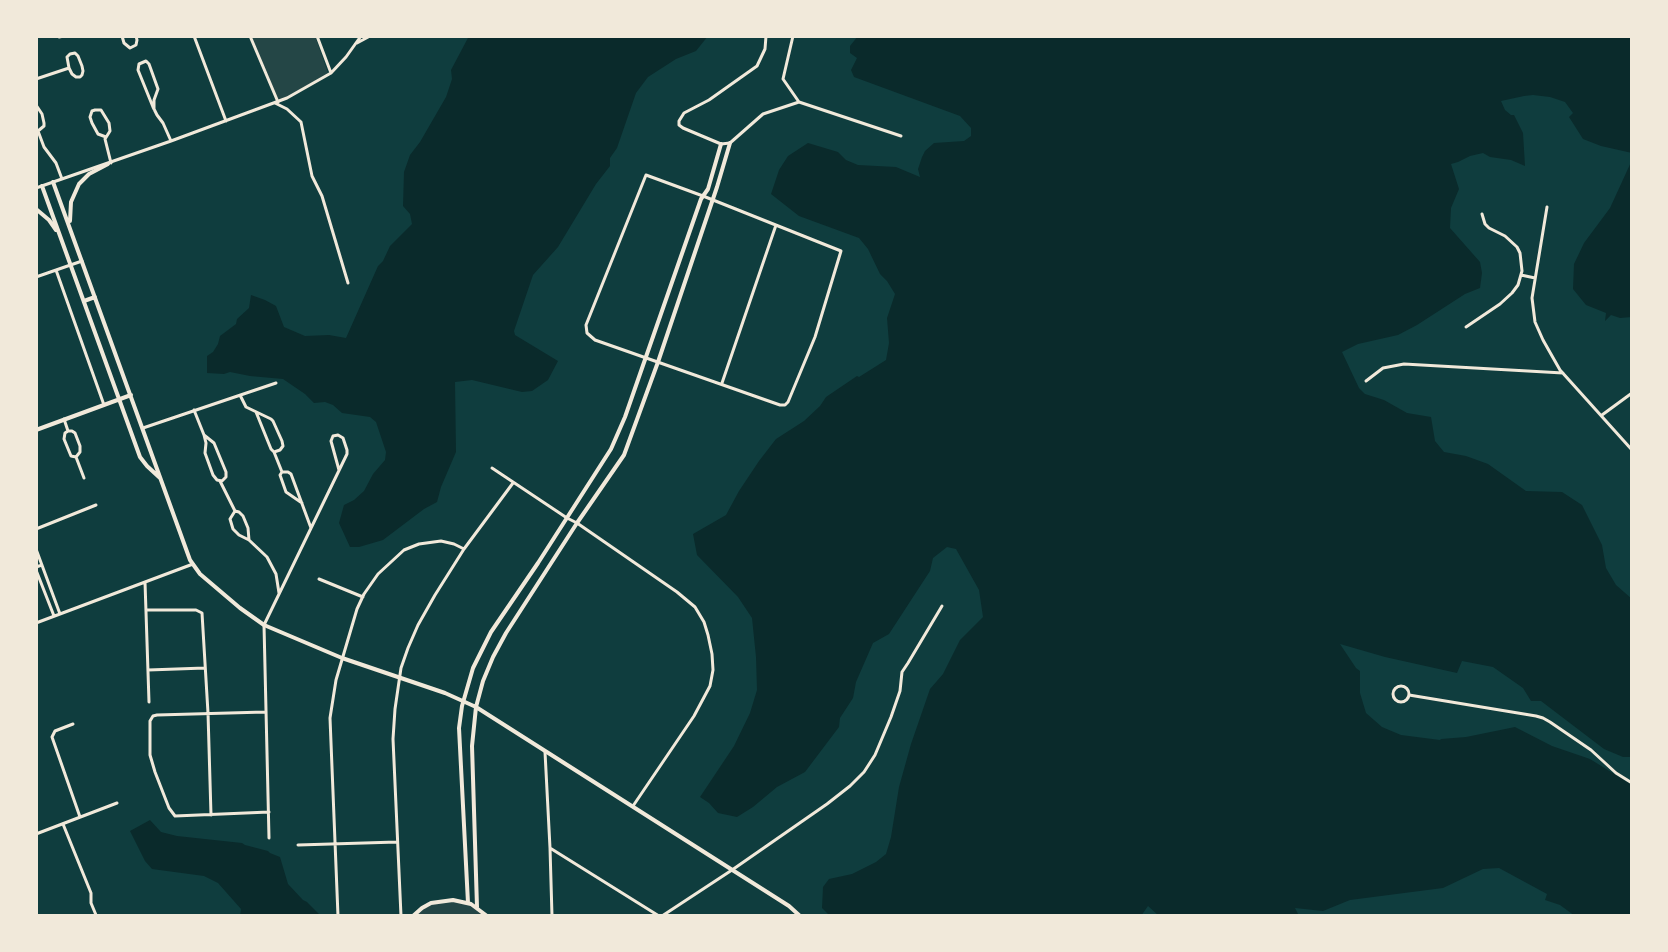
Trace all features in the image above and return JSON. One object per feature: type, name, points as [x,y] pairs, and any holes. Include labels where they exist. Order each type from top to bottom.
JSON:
[{"type":"street","points":[[57,36],[64,36]]},
{"type":"street","points":[[122,36],[124,44],[130,48],[136,45],[136,36]]},
{"type":"street","points":[[194,36],[226,122]]},
{"type":"street","points":[[250,36],[276,102],[301,122],[312,176],[322,196],[348,283]]},
{"type":"street","points":[[317,36],[331,73]]},
{"type":"street","points":[[36,188],[226,122],[276,102],[331,73],[361,36]]},
{"type":"street","points":[[356,44],[370,36]]},
{"type":"street","points":[[730,143],[721,144],[680,127],[679,121],[684,113],[709,100],[755,68],[765,49],[766,36]]},
{"type":"street","points":[[793,36],[783,79],[799,102],[901,136]]},
{"type":"street","points":[[75,53],[82,66],[82,75],[76,77],[69,68],[67,57],[75,53]]},
{"type":"street","points":[[154,109],[158,89],[146,61],[139,64],[137,68],[154,109],[171,141]]},
{"type":"street","points":[[36,80],[69,68]]},
{"type":"street","points":[[477,907],[472,746],[476,707],[488,669],[499,645],[577,523],[624,455],[658,362],[730,143],[763,114],[799,102]]},
{"type":"street","points":[[36,105],[42,114],[44,123],[44,126],[37,130],[44,147],[56,163],[62,179]]},
{"type":"street","points":[[106,137],[98,134],[92,123],[90,117],[92,111],[101,110],[109,123],[110,131],[106,137],[110,163]]},
{"type":"street","points":[[468,903],[459,738],[460,717],[475,662],[491,632],[611,449],[625,417],[703,196],[710,185],[721,144]]},
{"type":"street","points":[[70,228],[70,208],[77,188],[89,174],[110,163]]},
{"type":"street","points":[[646,175],[703,196],[841,251],[817,333],[785,405],[595,340],[587,333],[586,325],[646,175]]},
{"type":"street","points":[[53,182],[193,564],[200,574],[264,625],[342,658],[464,700],[789,906],[800,916]]},
{"type":"street","points":[[710,185],[717,187]]},
{"type":"street","points":[[42,186],[140,457],[163,483]]},
{"type":"street","points":[[1546,207],[1532,305],[1535,322],[1563,373],[1632,450]]},
{"type":"street","points":[[36,209],[53,224],[64,244]]},
{"type":"street","points":[[1466,327],[1504,301],[1516,287],[1521,275],[1520,253],[1517,247],[1508,238],[1489,228],[1482,214]]},
{"type":"street","points":[[722,383],[776,225]]},
{"type":"street","points":[[36,277],[82,261]]},
{"type":"street","points":[[56,270],[104,405]]},
{"type":"street","points":[[1521,275],[1535,278]]},
{"type":"street","points":[[84,301],[95,297]]},
{"type":"street","points":[[1366,381],[1383,368],[1404,364],[1563,373]]},
{"type":"street","points":[[143,428],[276,382]]},
{"type":"street","points":[[1602,415],[1632,393]]},
{"type":"street","points":[[36,430],[131,395]]},
{"type":"street","points":[[240,395],[246,407],[271,419],[275,424],[283,444],[280,450],[274,452]]},
{"type":"street","points":[[194,410],[204,435],[206,453],[213,475],[220,481],[235,511],[243,516],[249,531],[249,540]]},
{"type":"street","points":[[256,412],[282,472],[280,476],[285,491],[302,503]]},
{"type":"street","points":[[64,419],[68,431]]},
{"type":"street","points":[[68,431],[75,433],[80,446],[80,452],[76,457]]},
{"type":"street","points":[[68,431],[64,439],[70,456],[76,457]]},
{"type":"street","points":[[204,435],[213,443],[226,472],[226,477],[220,481]]},
{"type":"street","points":[[269,838],[264,625],[279,596],[339,470],[347,451],[343,438],[338,435],[333,436],[331,441],[339,470]]},
{"type":"street","points":[[76,457],[84,478]]},
{"type":"street","points":[[492,468],[577,523],[691,603],[701,617],[711,644],[713,670],[711,681],[694,716],[633,806]]},
{"type":"street","points":[[282,472],[291,474],[311,528]]},
{"type":"street","points":[[401,916],[393,729],[399,677],[418,625],[435,595],[464,549],[513,482]]},
{"type":"street","points":[[36,529],[96,504]]},
{"type":"street","points":[[235,511],[230,519],[233,529],[249,540],[272,564],[279,584],[279,596]]},
{"type":"street","points":[[338,916],[330,718],[342,658],[357,609],[383,569],[409,548],[441,541],[464,549]]},
{"type":"street","points":[[36,549],[60,614]]},
{"type":"street","points":[[36,623],[193,564]]},
{"type":"street","points":[[42,565],[36,571],[54,616]]},
{"type":"street","points":[[319,579],[363,597]]},
{"type":"street","points":[[145,582],[149,702]]},
{"type":"street","points":[[550,848],[661,916],[732,870],[850,786],[875,755],[900,692],[902,672],[942,606]]},
{"type":"street","points":[[146,610],[199,611],[202,615],[211,815]]},
{"type":"street","points":[[147,670],[205,668]]},
{"type":"street","points":[[1401,686],[1408,691],[1408,695],[1407,699],[1398,702],[1393,695],[1396,687],[1401,686]]},
{"type":"street","points":[[1408,695],[1543,718],[1591,750],[1616,773],[1632,783]]},
{"type":"street","points":[[266,712],[153,716],[150,721],[150,755],[168,807],[172,814],[178,817],[268,812]]},
{"type":"street","points":[[73,724],[55,731],[52,736],[80,817]]},
{"type":"street","points":[[545,752],[552,916]]},
{"type":"street","points":[[36,834],[117,803]]},
{"type":"street","points":[[63,824],[91,893],[91,903],[96,915]]},
{"type":"street","points":[[298,845],[397,842]]},
{"type":"street","points":[[413,916],[422,908],[437,901],[453,900],[477,907],[487,916]]},
{"type":"shaded area","points":[[249,36],[315,36],[328,73],[278,102]]},
{"type":"shaded area","points":[[469,36],[708,36],[696,51],[676,59],[648,77],[636,93],[617,148],[610,158],[610,166],[596,184],[558,247],[533,275],[514,331],[515,335],[558,361],[548,380],[532,391],[522,392],[472,380],[455,382],[456,452],[437,502],[383,540],[359,547],[350,547],[339,523],[344,505],[364,491],[373,474],[385,460],[386,452],[376,422],[370,417],[342,413],[333,405],[325,402],[314,403],[283,379],[230,372],[207,373],[207,356],[213,352],[220,336],[236,324],[237,319],[249,308],[251,295],[276,306],[284,327],[305,336],[329,335],[346,338],[378,266],[390,246],[412,224],[410,214],[403,206],[404,172],[410,155],[446,97],[452,79],[451,70]]},
{"type":"shaded area","points":[[858,36],[1632,36],[1632,153],[1583,139],[1569,117],[1573,113],[1565,102],[1533,95],[1501,101],[1505,110],[1514,115],[1523,133],[1525,166],[1483,153],[1451,164],[1459,189],[1451,208],[1450,228],[1480,262],[1482,273],[1480,288],[1465,294],[1398,335],[1358,344],[1342,352],[1359,388],[1365,394],[1384,400],[1407,413],[1431,417],[1435,441],[1444,452],[1466,456],[1488,464],[1526,491],[1562,492],[1582,505],[1602,545],[1606,568],[1616,585],[1632,599],[1632,757],[1623,757],[1604,749],[1541,701],[1531,701],[1523,688],[1493,667],[1462,661],[1457,673],[1340,644],[1360,671],[1360,693],[1366,713],[1382,727],[1401,735],[1440,740],[1515,727],[1552,746],[1590,759],[1632,785],[1632,916],[1575,916],[1560,905],[1545,900],[1547,894],[1499,868],[1483,869],[1443,888],[1350,900],[1323,911],[1295,908],[1299,916],[1159,916],[1148,906],[1141,916],[830,916],[822,908],[823,887],[829,879],[852,874],[876,862],[886,854],[899,787],[930,689],[943,674],[960,640],[983,617],[979,590],[956,549],[947,547],[933,558],[930,571],[889,634],[873,643],[856,682],[853,698],[840,718],[839,727],[805,772],[777,787],[737,817],[718,813],[700,797],[734,746],[750,713],[757,690],[752,618],[738,597],[697,555],[693,534],[726,515],[739,491],[776,439],[804,421],[826,397],[886,360],[889,343],[887,318],[895,294],[880,274],[868,249],[859,238],[799,216],[771,194],[779,170],[788,156],[808,143],[838,152],[846,160],[858,165],[896,167],[920,177],[918,169],[922,157],[934,143],[964,141],[971,136],[971,128],[960,116],[854,77],[851,70],[857,58],[850,53],[850,46]]},
{"type":"shaded area","points":[[1632,160],[1632,317],[1620,318],[1611,315],[1605,321],[1606,313],[1586,305],[1573,289],[1574,264],[1584,243],[1610,208]]},
{"type":"shaded area","points":[[150,820],[161,832],[177,836],[242,843],[280,857],[288,884],[319,916],[240,916],[241,909],[218,883],[204,876],[152,869],[145,861],[130,831]]},
{"type":"shaded area","points":[[443,900],[471,904],[487,916],[413,916],[422,908]]}]
